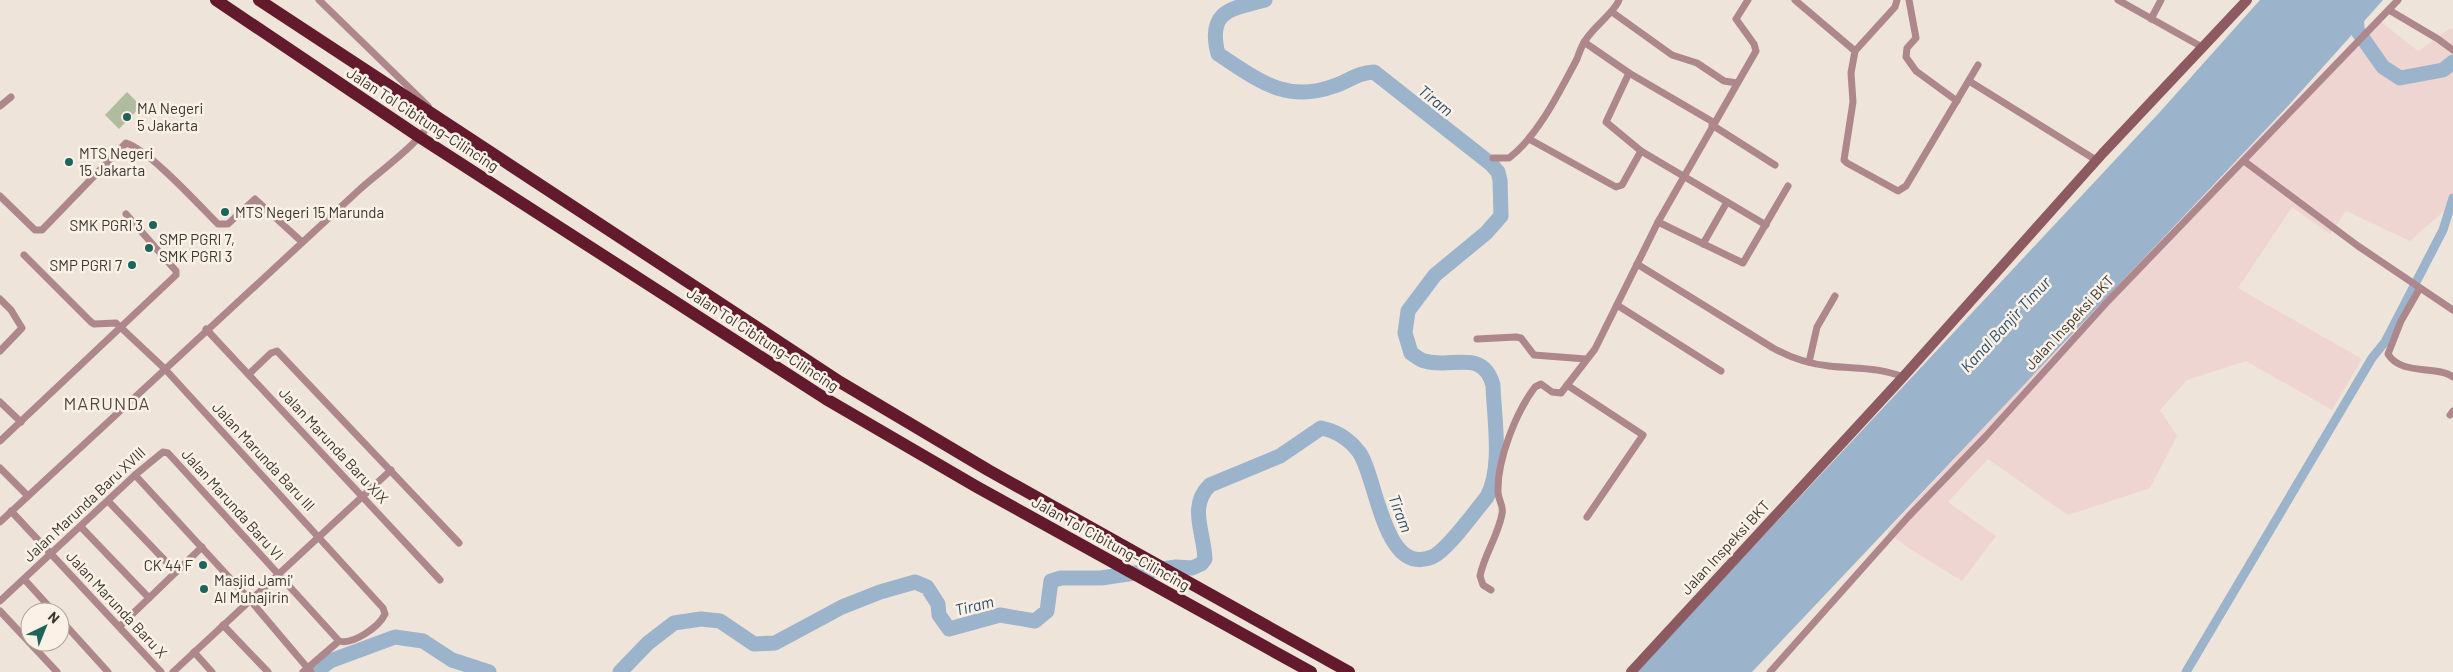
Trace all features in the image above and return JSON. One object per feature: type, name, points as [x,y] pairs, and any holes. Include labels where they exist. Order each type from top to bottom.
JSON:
[{"type":"highway","name":"Jalan Tol Cibitung–Cilincing","points":[[216,0],[418,136],[826,399],[976,487],[1311,672]]},
{"type":"highway","name":"Jalan Tol Cibitung–Cilincing","points":[[259,0],[840,382],[988,470],[1349,672]]},
{"type":"street","points":[[0,522],[206,329],[368,181],[420,138],[434,115],[431,109],[320,0]]},
{"type":"street","points":[[1493,158],[1509,158],[1529,139],[1546,113],[1584,42],[1600,20],[1612,12],[1619,0]]},
{"type":"street","points":[[1491,590],[1483,586],[1480,576],[1502,514],[1502,502],[1498,493],[1502,457],[1515,426],[1536,387],[1541,384],[1558,394],[1595,349],[1658,222],[1756,51],[1754,44],[1736,19],[1748,0]]},
{"type":"street","points":[[1795,0],[1855,50]]},
{"type":"street","points":[[1898,0],[1895,8],[1855,50],[1851,73],[1853,102],[1844,160],[1898,191],[1906,186],[1915,174],[1978,65]]},
{"type":"street","points":[[1909,0],[1916,38],[1907,48],[1906,57],[1916,71],[1957,101]]},
{"type":"street","points":[[2118,0],[2202,47]]},
{"type":"street","points":[[2151,19],[2160,0]]},
{"type":"street","name":"Jalan Inspeksi BKT","points":[[1630,672],[1903,377],[2096,160],[2202,47],[2237,4],[2247,0]]},
{"type":"street","name":"Jalan Inspeksi BKT","points":[[1770,672],[1882,546],[2108,301],[2398,0]]},
{"type":"street","points":[[2389,10],[2453,50]]},
{"type":"street","points":[[1612,12],[1672,55],[1697,63],[1724,81],[1737,83]]},
{"type":"street","points":[[1584,42],[1629,73],[1713,124],[1775,165]]},
{"type":"street","points":[[1629,73],[1606,122],[1642,151],[1766,225]]},
{"type":"street","points":[[1969,81],[2096,160]]},
{"type":"street","points":[[0,106],[11,97]]},
{"type":"street","points":[[1529,139],[1616,187],[1622,185],[1642,151]]},
{"type":"street","points":[[0,196],[35,230],[42,230],[126,143],[135,147],[156,165],[218,224],[228,224],[255,199],[302,242]]},
{"type":"street","points":[[2244,161],[2358,246],[2453,310]]},
{"type":"street","points":[[1658,222],[1743,263],[1788,186]]},
{"type":"street","points":[[1703,244],[1727,202]]},
{"type":"street","points":[[0,441],[121,328],[176,273],[126,214]]},
{"type":"street","points":[[24,255],[91,322],[95,324],[112,322],[121,328]]},
{"type":"street","points":[[1637,264],[1794,359],[1829,366],[1887,370],[1903,377]]},
{"type":"street","points":[[2418,287],[2388,354],[2397,362],[2416,370],[2451,374]]},
{"type":"street","points":[[1809,362],[1817,327],[1835,296]]},
{"type":"street","points":[[0,299],[11,310],[22,328],[0,351]]},
{"type":"street","points":[[1617,305],[1721,371]]},
{"type":"street","name":"Jalan Marunda Baru III","points":[[121,328],[165,369],[383,608],[385,614],[382,620],[349,642],[339,640]]},
{"type":"street","name":"Jalan Marunda Baru XIX","points":[[206,329],[440,580]]},
{"type":"street","points":[[1477,339],[1516,337],[1521,338],[1534,355],[1586,359]]},
{"type":"street","points":[[249,374],[271,353],[277,351],[458,543]]},
{"type":"street","points":[[1567,385],[1643,435],[1587,517]]},
{"type":"street","points":[[0,402],[21,422]]},
{"type":"street","name":"Jalan Marunda Baru XVIII","points":[[0,601],[160,452],[168,453]]},
{"type":"street","name":"Jalan Marunda Baru VI","points":[[168,453],[339,640]]},
{"type":"street","points":[[0,468],[28,496]]},
{"type":"street","points":[[172,672],[391,470]]},
{"type":"street","points":[[135,475],[250,600],[307,670],[339,640]]},
{"type":"street","points":[[108,501],[176,572]]},
{"type":"street","name":"Jalan Marunda Baru X","points":[[11,512],[120,626],[160,672]]},
{"type":"street","points":[[80,527],[149,598]]},
{"type":"street","points":[[120,626],[202,547]]},
{"type":"street","points":[[24,579],[45,602]]},
{"type":"street","points":[[0,611],[56,672]]},
{"type":"street","points":[[223,625],[268,672]]},
{"type":"street","points":[[70,630],[108,672]]},
{"type":"street","points":[[194,652],[212,672]]},
{"type":"shaded area","points":[[2376,18],[2418,51],[2449,29],[2453,29],[2453,203],[2410,241],[2346,211],[2330,234],[2292,207],[2238,288],[2362,359],[2332,410],[2246,361],[2187,380],[2160,410],[2177,436],[2150,488],[2068,515],[1988,459],[1948,502],[1996,536],[1962,581],[1910,549],[1887,532],[2109,291]]},
{"type":"green space","points":[[127,92],[141,106],[119,129],[105,115]]},
{"type":"water","name":"Kanal Banjir Timur","points":[[2260,0],[2383,0],[2288,106],[1752,672],[1636,672],[2159,113]]},
{"type":"waterway","name":"Tiram","points":[[620,672],[648,643],[674,623],[701,619],[720,621],[754,644],[775,643],[842,607],[880,592],[915,582],[927,587],[938,604],[939,615],[949,629],[1000,615],[1035,621],[1047,611],[1051,581],[1061,578],[1101,578],[1176,567],[1192,568],[1201,564],[1205,559],[1198,511],[1203,493],[1210,485],[1280,456],[1321,428],[1342,436],[1359,452],[1384,521],[1392,539],[1402,553],[1416,559],[1432,557],[1445,547],[1487,497],[1492,485],[1496,457],[1493,385],[1482,367],[1474,363],[1435,363],[1420,359],[1411,353],[1405,333],[1408,311],[1435,275],[1486,233],[1501,216],[1498,172],[1491,164],[1374,72],[1362,74],[1340,84],[1317,91],[1301,92],[1272,86],[1218,54],[1215,40],[1216,29],[1219,20],[1224,14],[1241,6],[1265,0]]},
{"type":"waterway","points":[[2356,0],[2357,30],[2383,67],[2400,78],[2443,70],[2453,62]]},
{"type":"waterway","points":[[2186,672],[2372,358],[2385,342],[2443,230],[2453,198]]},
{"type":"waterway","points":[[316,672],[330,661],[395,637],[423,641],[452,660],[489,672]]},
{"type":"place","name":"MA Negeri 5 Jakarta","points":[[127,117]]},
{"type":"place","name":"MTS Negeri 15 Jakarta","points":[[69,162]]},
{"type":"place","name":"MTS Negeri 15 Marunda","points":[[225,212]]},
{"type":"place","name":"SMK PGRI 3","points":[[153,225]]},
{"type":"place","name":"SMP PGRI 7, SMK PGRI 3","points":[[149,248]]},
{"type":"place","name":"SMP PGRI 7","points":[[132,265]]},
{"type":"place","name":"CK 44 F","points":[[203,565]]},
{"type":"place","name":"Masjid Jami' Al Muhajirin","points":[[204,589]]},
{"type":"district","name":"MARUNDA","points":[[107,403]]}]
